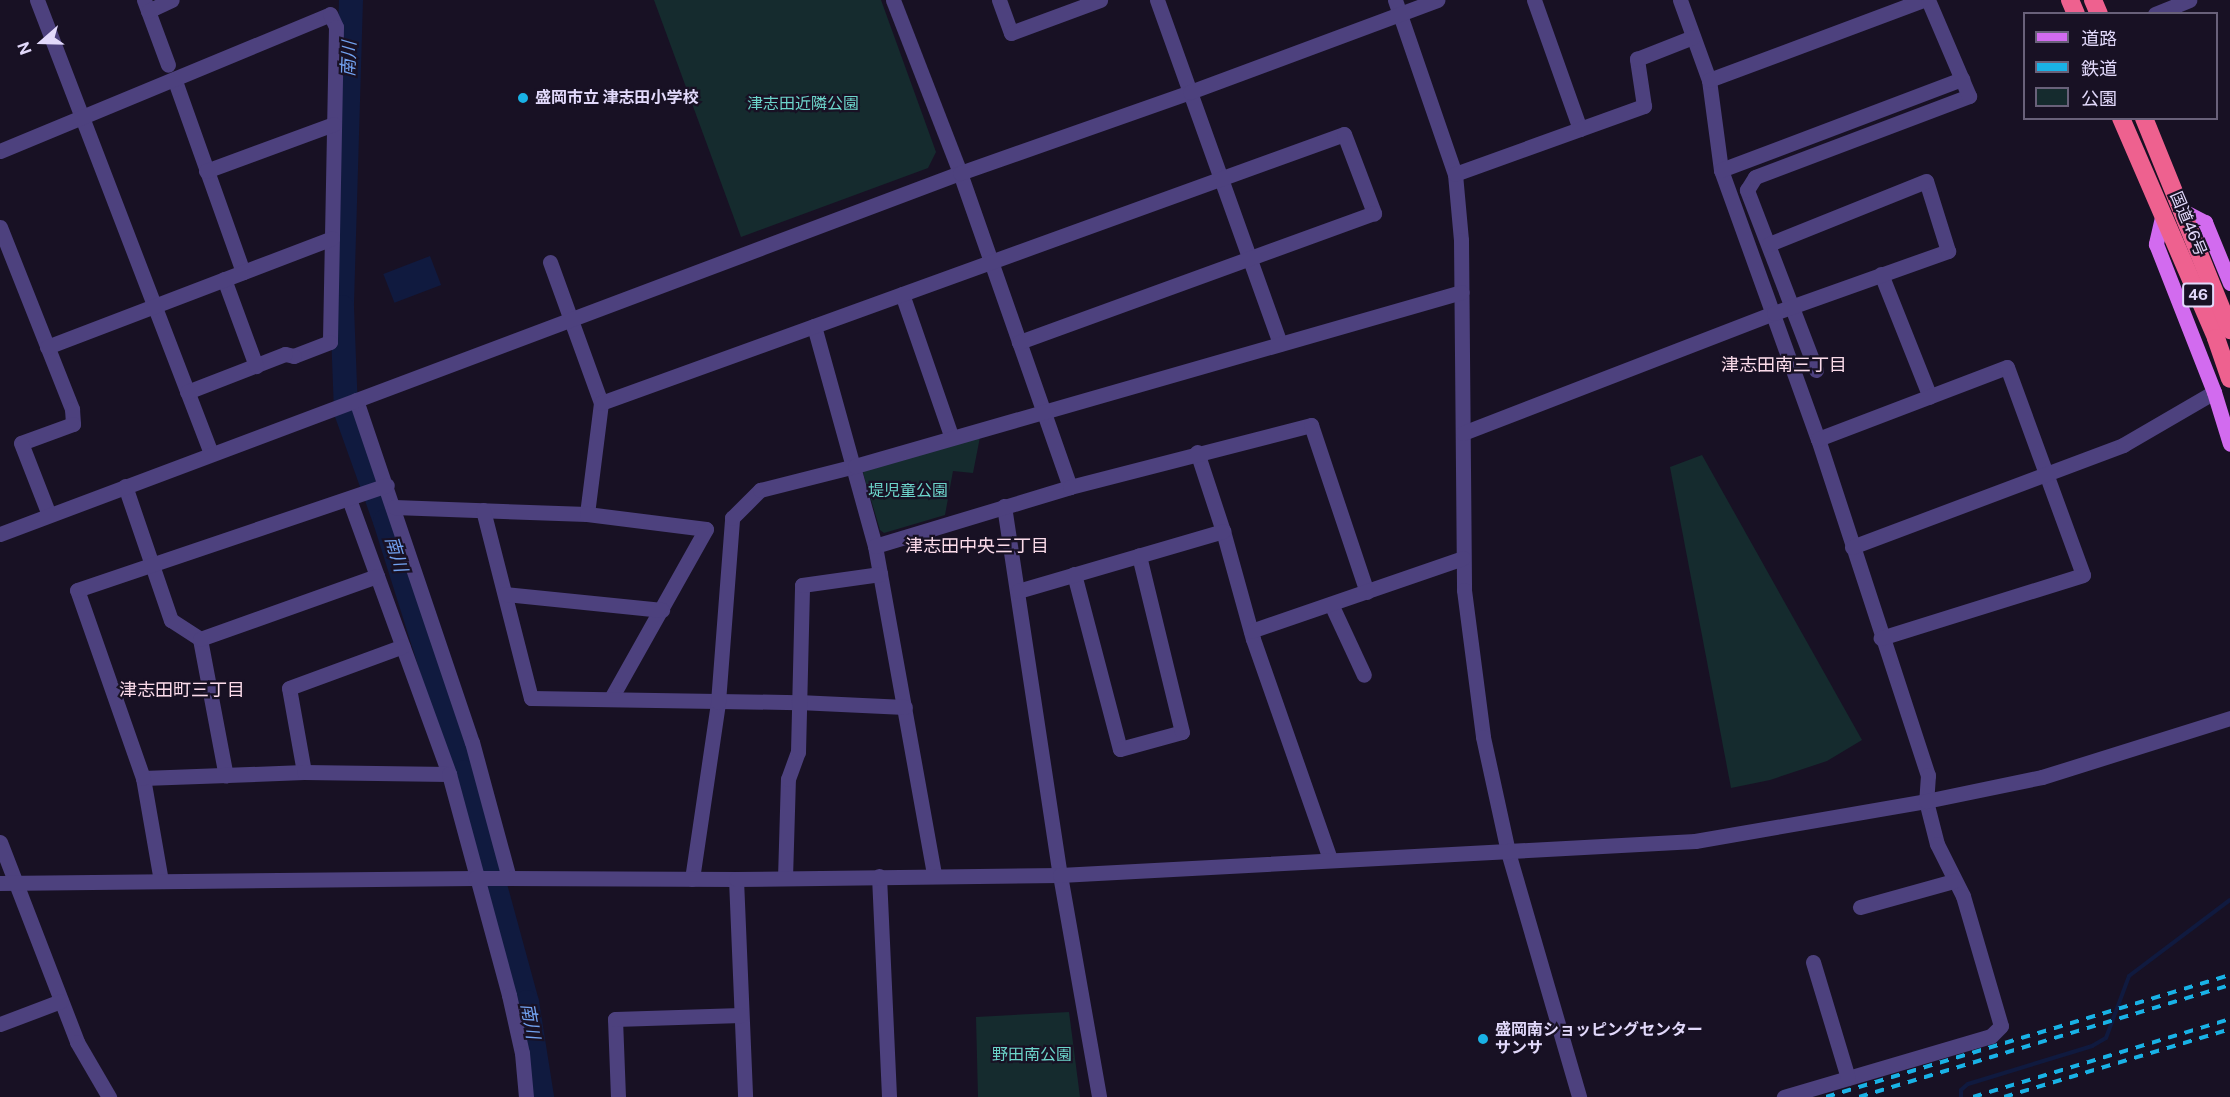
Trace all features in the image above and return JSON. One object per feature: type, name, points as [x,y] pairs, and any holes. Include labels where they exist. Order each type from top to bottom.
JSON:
[{"type":"highway","name":"国道46号","points":[[2122,120],[2163,213],[2230,379]]},
{"type":"highway","name":"国道46号","points":[[2145,120],[2230,330]]},
{"type":"main road","points":[[2183,212],[2205,222],[2230,284]]},
{"type":"main road","points":[[2163,213],[2156,244],[2214,392],[2230,444]]},
{"type":"street","points":[[37,0],[211,454]]},
{"type":"street","points":[[168,65],[146,5],[172,0]]},
{"type":"street","points":[[892,0],[960,173],[1070,487]]},
{"type":"street","points":[[999,0],[1011,33],[1100,0]]},
{"type":"street","points":[[1156,0],[1280,344]]},
{"type":"street","points":[[0,534],[960,173],[1190,92],[1398,7],[1437,0]]},
{"type":"street","points":[[1534,0],[1580,129]]},
{"type":"street","points":[[1680,0],[1708,80],[1721,170],[1818,440],[1881,638],[1928,775],[1926,801],[1937,844],[1963,896],[2001,1026],[1991,1036],[1784,1097]]},
{"type":"street","points":[[1708,80],[1923,0]]},
{"type":"street","points":[[1816,370],[1747,190],[1755,177],[1969,96],[1928,0]]},
{"type":"street","points":[[2160,12],[2189,0]]},
{"type":"street","points":[[1398,7],[1455,174],[1462,292],[1466,618],[1483,737],[1508,852],[1579,1097]]},
{"type":"street","points":[[0,151],[175,81],[330,14],[336,27],[330,342],[294,356],[285,354],[187,392]]},
{"type":"street","points":[[1455,174],[1644,106],[1637,59],[1693,37]]},
{"type":"street","points":[[1721,170],[1962,79]]},
{"type":"street","points":[[175,81],[243,272]]},
{"type":"street","points":[[206,171],[334,124]]},
{"type":"street","points":[[601,403],[1344,134],[1374,213],[1019,342]]},
{"type":"street","points":[[1463,433],[1774,313],[1948,251],[1926,182],[1768,244]]},
{"type":"street","points":[[0,227],[72,409],[73,424],[21,443],[49,515]]},
{"type":"street","points":[[46,347],[332,238]]},
{"type":"street","points":[[550,262],[601,403],[587,514]]},
{"type":"street","points":[[1881,274],[1930,397]]},
{"type":"street","points":[[224,279],[256,366]]},
{"type":"street","points":[[692,879],[718,702],[732,518],[760,490],[855,466],[1462,292]]},
{"type":"street","points":[[902,294],[952,438]]},
{"type":"street","points":[[814,326],[855,466],[875,546],[934,875]]},
{"type":"street","points":[[1818,440],[2007,367],[2083,575],[1881,638]]},
{"type":"street","points":[[1852,547],[2122,445],[2214,392]]},
{"type":"street","points":[[356,400],[387,485],[472,742],[509,878]]},
{"type":"street","points":[[875,546],[1070,487],[1197,452],[1311,425],[1367,592]]},
{"type":"street","points":[[1197,452],[1223,531],[1251,631],[1330,859]]},
{"type":"street","points":[[161,881],[143,778],[77,590],[387,485]]},
{"type":"street","points":[[125,486],[171,620],[200,639],[226,776]]},
{"type":"street","points":[[349,499],[449,774],[512,1007],[522,1053],[526,1097]]},
{"type":"street","points":[[1004,506],[1060,874],[1099,1097]]},
{"type":"street","points":[[394,507],[587,514],[706,529],[611,699]]},
{"type":"street","points":[[483,510],[531,698],[798,702],[905,707]]},
{"type":"street","points":[[1018,591],[1223,531]]},
{"type":"street","points":[[1074,574],[1120,749],[1182,732],[1139,555]]},
{"type":"street","points":[[1251,631],[1464,558]]},
{"type":"street","points":[[785,878],[788,779],[798,752],[802,585],[880,574]]},
{"type":"street","points":[[200,639],[377,576]]},
{"type":"street","points":[[505,594],[662,610]]},
{"type":"street","points":[[1331,604],[1364,675]]},
{"type":"street","points":[[304,772],[289,688],[403,646]]},
{"type":"street","points":[[0,883],[476,878],[736,879],[1060,874],[1695,841],[1926,801],[2042,777],[2230,718]]},
{"type":"street","points":[[143,778],[304,772],[449,774]]},
{"type":"street","points":[[0,842],[77,1042],[109,1097]]},
{"type":"street","points":[[879,876],[889,1097]]},
{"type":"street","points":[[736,879],[745,1097]]},
{"type":"street","points":[[1860,907],[1954,881]]},
{"type":"street","points":[[1813,962],[1848,1078]]},
{"type":"street","points":[[0,1024],[62,1001]]},
{"type":"street","points":[[618,1097],[615,1019],[741,1015]]},
{"type":"green space","name":"津志田近隣公園","points":[[654,0],[881,0],[936,152],[928,168],[741,237]]},
{"type":"green space","name":"堤児童公園","points":[[980,437],[973,473],[953,471],[945,515],[884,533],[880,530],[863,473],[866,468]]},
{"type":"green space","points":[[1702,455],[1862,740],[1827,761],[1770,780],[1731,788],[1670,467]]},
{"type":"green space","name":"野田南公園","points":[[1069,1012],[1080,1097],[978,1097],[976,1017]]},
{"type":"water","points":[[430,256],[441,285],[394,303],[383,274]]},
{"type":"waterway","name":"南川","points":[[351,0],[342,307],[346,412],[385,521],[464,772],[527,1002],[542,1097]]},
{"type":"waterway","points":[[1961,1097],[1961,1090],[1968,1084],[2092,1046],[2106,1038],[2129,976],[2230,900]]},
{"type":"railway","points":[[1826,1097],[2230,975]]},
{"type":"railway","points":[[1859,1097],[2230,985]]},
{"type":"railway","points":[[1973,1097],[2230,1019]]},
{"type":"railway","points":[[2004,1097],[2230,1029]]},
{"type":"place","name":"盛岡市立 津志田小学校","points":[[523,98]]},
{"type":"place","name":"盛岡南ショッピングセンター サンサ","points":[[1483,1039]]},
{"type":"district","name":"津志田南三丁目","points":[[1784,365]]},
{"type":"district","name":"津志田中央三丁目","points":[[977,546]]},
{"type":"district","name":"津志田町三丁目","points":[[182,690]]}]
